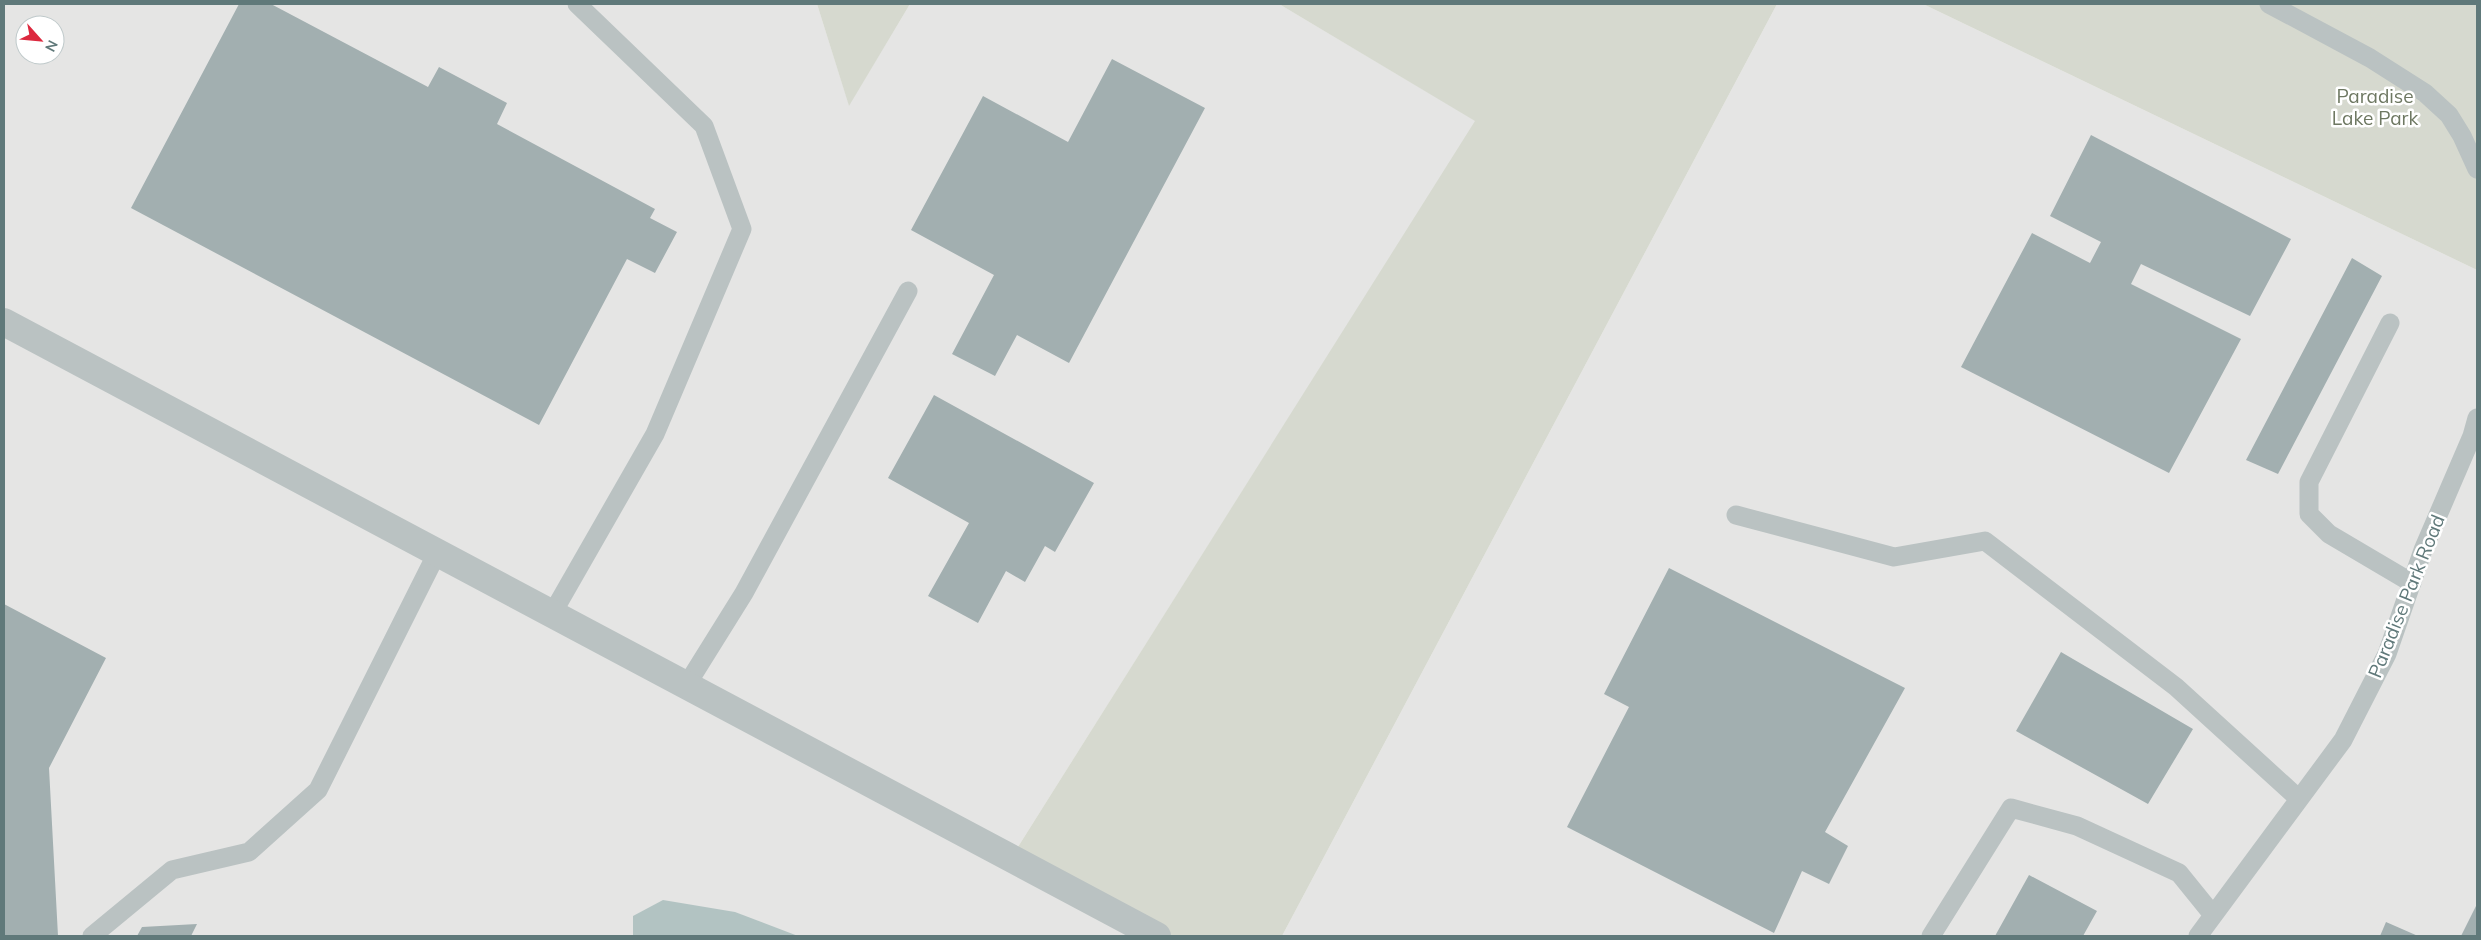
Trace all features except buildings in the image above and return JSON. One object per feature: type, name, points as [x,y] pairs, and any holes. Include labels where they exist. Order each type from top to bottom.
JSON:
[{"type":"street","points":[[4,322],[1158,936]]},
{"type":"lane","points":[[552,614],[655,434],[742,230],[704,126],[577,4]]},
{"type":"lane","points":[[2270,4],[2370,58],[2425,93],[2449,115],[2462,136],[2477,169]]},
{"type":"lane","points":[[686,686],[744,593],[908,292]]},
{"type":"lane","points":[[2390,323],[2309,482],[2309,514],[2329,534],[2412,583]]},
{"type":"lane","name":"Paradise Park Road","points":[[2198,936],[2343,740],[2387,654],[2423,550],[2472,436],[2477,418]]},
{"type":"lane","points":[[1736,516],[1894,557],[1985,540],[2176,687],[2299,799]]},
{"type":"lane","points":[[92,936],[172,870],[249,852],[318,790],[437,553]]},
{"type":"lane","points":[[1931,936],[2010,808],[2077,826],[2179,873],[2213,915]]},
{"type":"shaded area","points":[[4,4],[817,4],[849,105],[910,4],[1279,4],[1476,121],[1011,858],[1157,936],[4,936]]},
{"type":"shaded area","points":[[1777,4],[1923,4],[2477,270],[2477,936],[1282,936]]},
{"type":"shaded area","points":[[663,900],[735,912],[798,936],[633,936],[633,916]]},
{"type":"green space","points":[[817,4],[910,4],[849,106]]},
{"type":"green space","points":[[1279,4],[1777,4],[1282,936],[1157,936],[1011,858],[1475,121]]},
{"type":"green space","name":"Paradise Lake Park","points":[[1923,4],[2477,4],[2477,270],[2402,234]]}]
